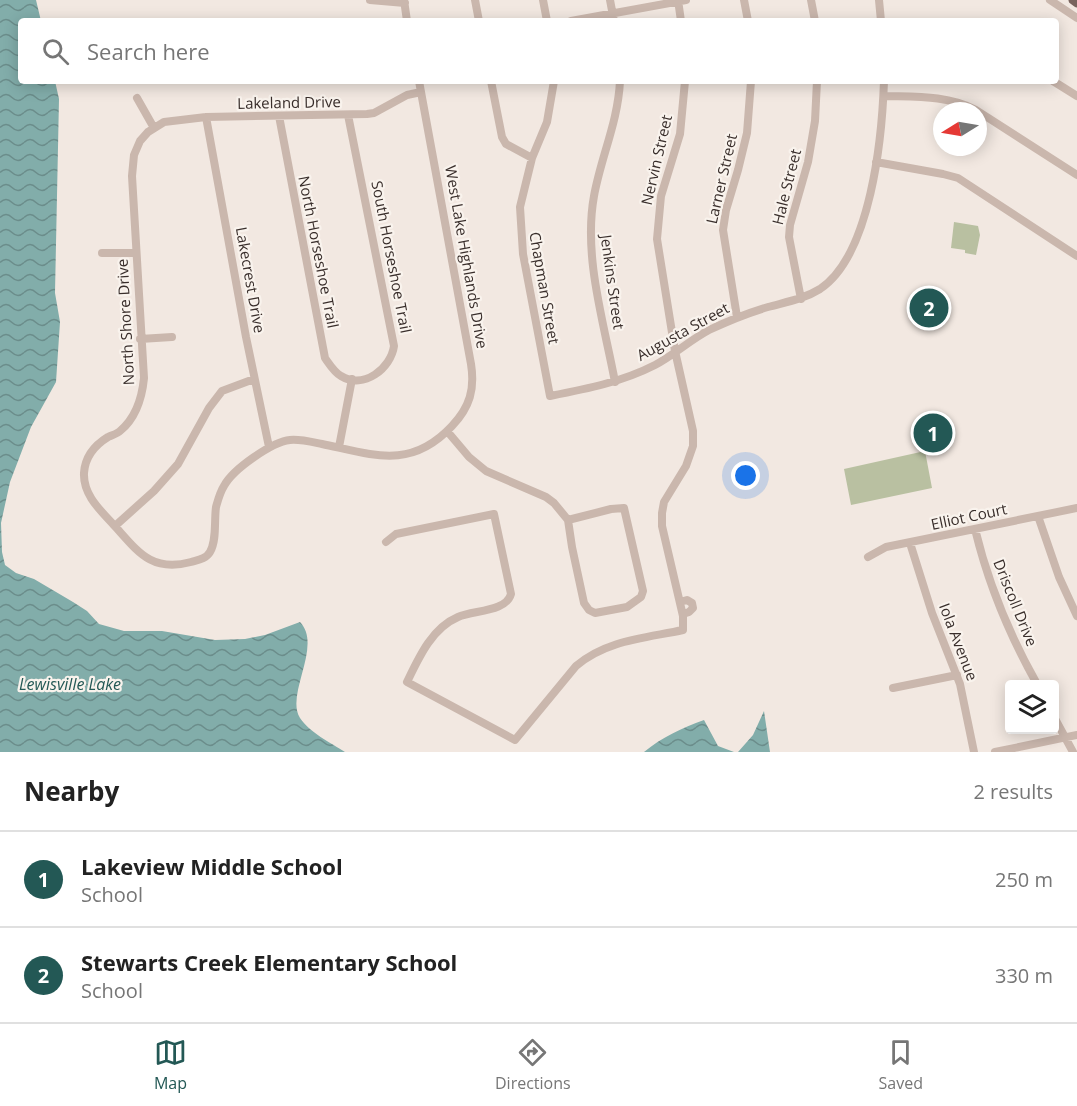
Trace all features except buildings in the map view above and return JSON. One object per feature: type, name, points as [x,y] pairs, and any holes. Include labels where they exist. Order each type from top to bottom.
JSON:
[{"type":"main road","points":[[1073,0],[1077,3]]},
{"type":"street","points":[[370,0],[404,2],[407,18]]},
{"type":"street","points":[[475,0],[478,18]]},
{"type":"street","points":[[543,0],[546,18]]},
{"type":"street","points":[[610,0],[614,17],[681,0],[681,18]]},
{"type":"street","points":[[744,0],[747,18]]},
{"type":"street","points":[[811,0],[814,18]]},
{"type":"street","points":[[879,0],[881,18]]},
{"type":"street","points":[[1050,0],[1077,18]]},
{"type":"street","name":"West Lake Highlands Drive","points":[[269,447],[292,440],[379,455],[408,455],[417,452],[447,431],[466,408],[470,399],[473,379],[420,84]]},
{"type":"street","points":[[492,84],[502,137],[506,144],[532,158]]},
{"type":"street","name":"Chapman Street","points":[[550,396],[520,229],[523,189],[532,158],[547,122],[554,84]]},
{"type":"street","name":"Jenkins Street","points":[[615,381],[592,263],[590,234],[594,198],[615,120],[620,84]]},
{"type":"street","name":"Nervin Street","points":[[386,542],[396,534],[494,514],[510,598],[501,606],[456,618],[440,628],[431,639],[407,682],[515,740],[576,666],[587,656],[610,645],[683,630],[680,602],[662,526],[662,513],[667,496],[690,457],[693,431],[675,351],[658,250],[657,223],[661,196],[680,134],[685,84]]},
{"type":"street","name":"Larner Street","points":[[737,317],[723,230],[726,210],[747,133],[751,84]]},
{"type":"street","name":"Hale Street","points":[[801,298],[789,237],[790,225],[808,162],[815,121],[818,84]]},
{"type":"street","name":"Augusta Street","points":[[550,396],[615,381],[658,363],[706,332],[737,317],[801,298],[820,289],[829,281],[850,255],[868,197],[876,162],[884,84]]},
{"type":"street","points":[[1058,84],[1077,96]]},
{"type":"street","name":"Lakeland Drive","points":[[154,128],[164,122],[206,117],[374,113],[398,98],[421,92]]},
{"type":"street","points":[[884,96],[960,101],[1077,175]]},
{"type":"street","points":[[137,98],[154,128]]},
{"type":"street","name":"South Horseshoe Trail","points":[[348,115],[394,346],[390,360],[379,372],[352,379]]},
{"type":"street","name":"North Horseshoe Trail","points":[[279,116],[325,358],[340,376],[352,379]]},
{"type":"street","name":"Lakecrest Drive","points":[[206,117],[254,379],[269,447]]},
{"type":"street","name":"North Shore Drive","points":[[154,128],[140,141],[132,162],[140,339],[144,378],[142,397],[133,416],[123,429],[107,438],[91,452],[84,471],[86,490],[95,504],[142,555],[157,564],[174,565],[199,561],[206,557],[212,546],[216,506],[224,486],[245,465],[269,447]]},
{"type":"street","points":[[876,162],[958,178],[1077,256]]},
{"type":"street","points":[[102,253],[136,253]]},
{"type":"street","points":[[140,339],[172,337]]},
{"type":"street","points":[[115,526],[154,491],[178,464],[209,408],[222,391],[254,379]]},
{"type":"street","points":[[339,447],[352,379]]},
{"type":"street","points":[[447,431],[478,465],[546,497],[568,519],[584,603],[589,610],[601,613],[627,607],[637,601],[643,591],[624,508],[568,519]]},
{"type":"street","name":"Elliot Court","points":[[868,557],[886,548],[1077,508]]},
{"type":"street","points":[[1038,516],[1059,577],[1077,616]]},
{"type":"street","name":"Driscoll Drive","points":[[975,529],[988,576],[1005,618],[1035,680]]},
{"type":"street","name":"Iola Avenue","points":[[910,543],[932,613],[957,675],[974,752]]},
{"type":"street","points":[[893,688],[957,675]]},
{"type":"street","points":[[1059,725],[1073,752]]},
{"type":"street","points":[[999,752],[1077,735]]},
{"type":"green space","points":[[954,222],[978,226],[980,235],[976,255],[965,253],[965,250],[951,248]]},
{"type":"green space","points":[[925,451],[932,488],[851,505],[844,469]]},
{"type":"water","name":"Lewisville Lake","points":[[0,0],[36,0],[40,18],[18,18],[18,84],[56,84],[59,99],[55,293],[60,322],[56,382],[31,427],[10,482],[1,523],[5,565],[73,602],[87,611],[99,624],[124,631],[162,631],[215,640],[245,639],[265,635],[300,622],[306,632],[308,644],[297,696],[300,718],[315,733],[345,752],[0,752]]},
{"type":"water","points":[[764,711],[770,752],[738,752],[753,735]]},
{"type":"water","points":[[704,720],[718,746],[734,752],[644,752],[672,733]]},
{"type":"place","name":"Stewarts Creek Elementary School","points":[[929,308]]},
{"type":"place","name":"Lakeview Middle School","points":[[933,433]]}]
